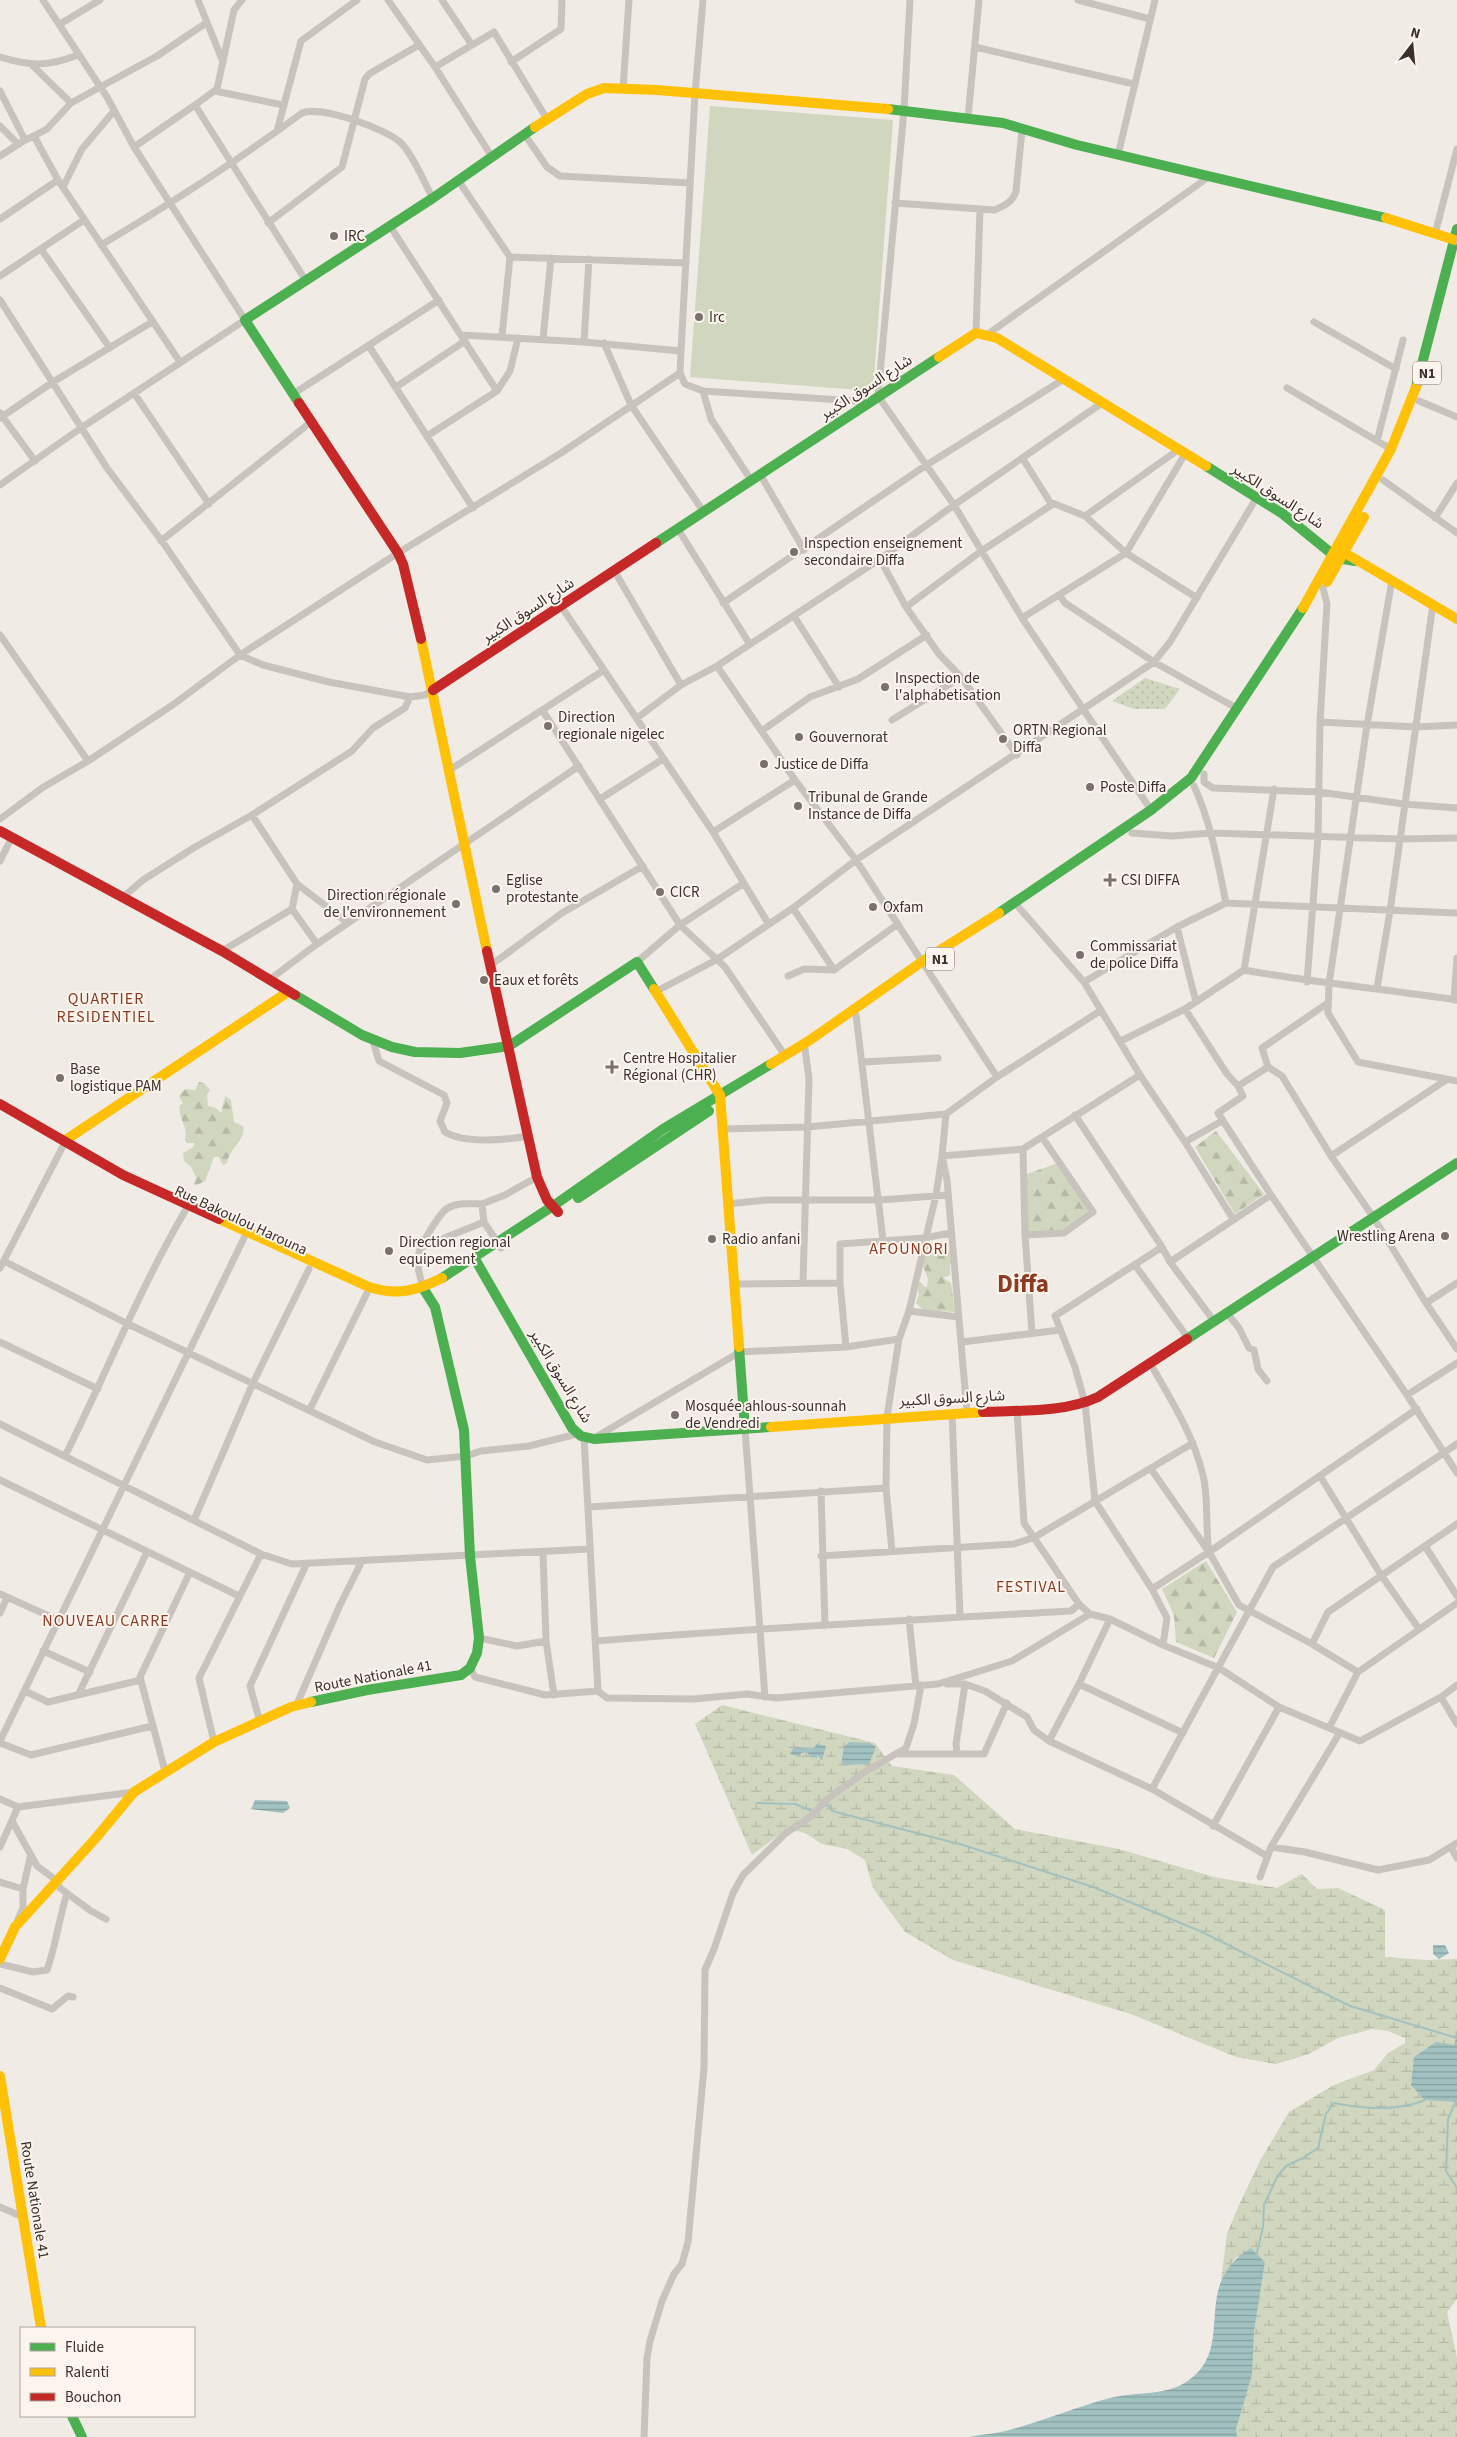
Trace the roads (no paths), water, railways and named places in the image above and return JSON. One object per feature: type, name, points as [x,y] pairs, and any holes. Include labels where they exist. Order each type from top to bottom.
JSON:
[{"type":"main road","points":[[555,1209],[547,1200],[537,1177],[463,846],[433,690],[406,578],[398,553],[245,320],[433,198],[547,119],[596,90],[623,89],[904,110],[1003,124],[1118,155],[1391,219],[1435,234],[1454,243]]},
{"type":"main road","name":"N1","points":[[720,1099],[784,1054],[1132,833],[1176,803],[1194,786],[1204,774],[1242,712],[1324,588],[1339,553],[1391,448],[1417,386],[1432,335],[1448,259],[1457,229]]},
{"type":"main road","name":"N1","points":[[1017,906],[1151,810],[1191,778],[1238,709],[1339,553],[1383,480],[1419,401],[1437,337],[1454,258],[1454,243]]},
{"type":"main road","name":"شارع السوق الكبير","points":[[433,690],[976,333],[988,334],[1064,379],[1283,514],[1322,543],[1392,580],[1457,619]]},
{"type":"main road","points":[[0,831],[222,951],[373,1041],[415,1052],[460,1053],[508,1046],[637,962],[720,1099],[745,1429]]},
{"type":"main road","name":"N1","points":[[476,1261],[555,1209],[663,1129],[720,1099],[805,1049],[925,965]]},
{"type":"main road","points":[[63,1144],[288,992]]},
{"type":"main road","name":"Rue Bakoulou Harouna","points":[[0,1104],[120,1180],[309,1269],[384,1299],[402,1300],[425,1291],[476,1261]]},
{"type":"main road","name":"Rue Bakoulou Harouna","points":[[0,1110],[168,1197],[369,1287],[385,1292],[425,1291]]},
{"type":"main road","name":"شارع السوق الكبير","points":[[476,1261],[585,1437],[745,1429],[887,1417],[1053,1408],[1085,1403],[1098,1397],[1457,1163]]},
{"type":"main road","points":[[425,1291],[435,1307],[464,1430],[470,1556],[479,1638],[477,1653],[470,1668]]},
{"type":"main road","name":"Route Nationale 41","points":[[0,1958],[14,1927],[134,1792],[165,1771],[214,1742],[296,1706],[367,1690],[461,1674],[470,1668]]},
{"type":"main road","name":"Route Nationale 41","points":[[0,2076],[41,2327]]},
{"type":"main road","points":[[72,2417],[82,2437]]},
{"type":"street","points":[[0,485],[134,392],[245,320],[134,147],[100,86],[43,0]]},
{"type":"street","points":[[60,24],[100,0]]},
{"type":"street","points":[[198,0],[223,62]]},
{"type":"street","points":[[134,147],[215,91],[234,10],[242,0]]},
{"type":"street","points":[[277,131],[301,41],[357,0]]},
{"type":"street","points":[[388,0],[435,67],[492,157]]},
{"type":"street","points":[[442,0],[472,44]]},
{"type":"street","points":[[511,62],[561,29],[562,0]]},
{"type":"street","points":[[623,89],[629,0]]},
{"type":"street","points":[[703,0],[695,94],[681,352],[680,373],[684,384],[703,391],[875,399]]},
{"type":"street","points":[[910,0],[904,110],[875,399],[954,505],[980,552],[1022,618],[1151,810]]},
{"type":"street","points":[[968,118],[978,0]]},
{"type":"street","points":[[1081,0],[1150,19]]},
{"type":"street","points":[[1118,155],[1155,0]]},
{"type":"street","points":[[0,156],[47,129],[71,103],[157,56],[206,23]]},
{"type":"street","points":[[435,67],[494,32],[547,119]]},
{"type":"street","points":[[268,222],[342,167],[364,84],[369,74],[419,45]]},
{"type":"street","points":[[975,47],[1134,84]]},
{"type":"street","points":[[0,57],[32,65],[60,62],[78,55]]},
{"type":"street","points":[[32,65],[71,103]]},
{"type":"street","points":[[0,91],[17,121],[22,142]]},
{"type":"street","points":[[215,91],[283,105]]},
{"type":"street","points":[[195,104],[306,281]]},
{"type":"street","points":[[101,245],[171,204],[302,113],[310,110],[355,120],[396,139],[404,146],[433,198]]},
{"type":"street","points":[[63,188],[82,149],[114,111]]},
{"type":"street","points":[[0,126],[22,142]]},
{"type":"street","points":[[895,203],[995,210],[1014,198],[1022,130]]},
{"type":"street","points":[[525,135],[551,172],[565,178],[690,183]]},
{"type":"street","points":[[34,136],[63,188],[180,362]]},
{"type":"street","points":[[1435,234],[1457,149]]},
{"type":"street","points":[[988,334],[1210,176]]},
{"type":"street","points":[[0,220],[58,180]]},
{"type":"street","points":[[458,180],[510,257],[502,336]]},
{"type":"street","points":[[976,333],[980,210]]},
{"type":"street","points":[[0,276],[84,220]]},
{"type":"street","points":[[390,226],[497,391]]},
{"type":"street","points":[[41,248],[110,348]]},
{"type":"street","points":[[510,257],[686,263]]},
{"type":"street","points":[[543,339],[551,258]]},
{"type":"street","points":[[584,342],[588,259]]},
{"type":"street","points":[[0,300],[107,468],[161,540],[240,655],[262,665],[329,682],[410,698],[425,695],[433,690]]},
{"type":"street","points":[[293,394],[439,300]]},
{"type":"street","points":[[35,461],[1,416],[152,322]]},
{"type":"street","points":[[1314,322],[1396,369]]},
{"type":"street","points":[[396,387],[463,338],[502,336],[604,343],[681,352]]},
{"type":"street","points":[[427,436],[497,391],[510,371],[518,338]]},
{"type":"street","points":[[1377,441],[1403,340]]},
{"type":"street","points":[[604,343],[631,405],[704,511]]},
{"type":"street","points":[[369,346],[473,508]]},
{"type":"street","points":[[0,819],[42,788],[88,761],[174,704],[240,655],[398,553],[561,453],[680,373]]},
{"type":"street","points":[[723,602],[804,550],[925,466],[1064,379]]},
{"type":"street","points":[[1287,388],[1391,448]]},
{"type":"street","points":[[703,391],[711,419],[751,480]]},
{"type":"street","points":[[134,392],[209,504]]},
{"type":"street","points":[[1419,401],[1457,416]]},
{"type":"street","points":[[637,718],[681,685],[717,666],[749,643],[794,616],[880,559],[954,505],[1102,403]]},
{"type":"street","points":[[161,540],[311,422]]},
{"type":"street","points":[[1085,516],[1181,452]]},
{"type":"street","points":[[1022,618],[1126,552],[1181,452]]},
{"type":"street","points":[[1023,459],[1053,504],[1085,516],[1126,552],[1197,598]]},
{"type":"street","points":[[760,474],[804,550]]},
{"type":"street","points":[[1383,480],[1457,532]]},
{"type":"street","points":[[1435,518],[1457,483]]},
{"type":"street","points":[[655,992],[716,960],[768,923],[793,908],[856,860],[1017,755],[1154,662],[1170,642],[1257,498]]},
{"type":"street","points":[[906,606],[980,552],[1053,504]]},
{"type":"street","points":[[678,529],[749,643]]},
{"type":"street","points":[[880,559],[906,606],[939,654],[961,677],[1017,755]]},
{"type":"street","points":[[615,572],[681,685]]},
{"type":"street","points":[[1392,580],[1366,725],[1352,837],[1329,984],[1328,1012],[1358,1062],[1457,1082]]},
{"type":"street","points":[[1307,982],[1318,837],[1320,722],[1327,604],[1324,588]]},
{"type":"street","points":[[1059,595],[1065,603],[1154,662],[1238,709]]},
{"type":"street","points":[[1377,988],[1390,911],[1433,604]]},
{"type":"street","points":[[561,606],[713,832],[768,923]]},
{"type":"street","points":[[794,616],[839,687]]},
{"type":"street","points":[[0,635],[88,761]]},
{"type":"street","points":[[763,730],[810,697],[839,687],[883,665],[927,635]]},
{"type":"street","points":[[717,666],[763,730],[795,780],[856,860],[997,1077]]},
{"type":"street","points":[[448,771],[604,670]]},
{"type":"street","points":[[892,720],[961,677]]},
{"type":"street","points":[[122,898],[143,880],[195,847],[252,815],[352,751],[373,728],[405,708],[410,698]]},
{"type":"street","points":[[543,711],[680,925],[730,974],[784,1054]]},
{"type":"street","points":[[1320,722],[1416,727],[1457,725]]},
{"type":"street","points":[[600,799],[663,759]]},
{"type":"street","points":[[269,980],[348,923],[579,766]]},
{"type":"street","points":[[1204,774],[1204,782],[1213,788],[1318,792],[1404,804],[1457,808]]},
{"type":"street","points":[[713,832],[795,780]]},
{"type":"street","points":[[1194,786],[1202,803],[1211,833],[1226,903]]},
{"type":"street","points":[[1244,970],[1274,789]]},
{"type":"street","points":[[252,815],[297,884],[348,923]]},
{"type":"street","points":[[1132,833],[1172,836],[1211,833],[1400,839],[1457,838]]},
{"type":"street","points":[[0,861],[12,837]]},
{"type":"street","points":[[491,965],[562,913],[643,866]]},
{"type":"street","points":[[637,962],[680,925],[744,883]]},
{"type":"street","points":[[222,951],[292,909],[297,884]]},
{"type":"street","points":[[1084,982],[1177,927],[1226,903],[1457,913]]},
{"type":"street","points":[[1017,906],[1084,982],[1140,1076],[1185,1142],[1233,1219]]},
{"type":"street","points":[[793,908],[834,970]]},
{"type":"street","points":[[292,909],[318,944]]},
{"type":"street","points":[[788,976],[804,969],[834,970],[898,924]]},
{"type":"street","points":[[1177,927],[1196,1002]]},
{"type":"street","points":[[1120,1041],[1185,1009],[1244,970],[1307,982],[1377,988],[1456,1000],[1457,958]]},
{"type":"street","points":[[1328,1003],[1262,1048],[1268,1067],[1282,1076],[1331,1156],[1374,1218],[1426,1303],[1457,1349]]},
{"type":"street","points":[[1185,1009],[1243,1096],[1218,1113],[1222,1121],[1407,1395],[1457,1473]]},
{"type":"street","points":[[721,1129],[807,1127],[946,1114],[997,1077],[1100,1011]]},
{"type":"street","points":[[856,1014],[880,1200],[883,1240]]},
{"type":"street","points":[[373,1041],[379,1061],[444,1095],[447,1103],[440,1120],[445,1132],[459,1138],[499,1140],[528,1136]]},
{"type":"street","points":[[803,1282],[809,1078],[805,1049]]},
{"type":"street","points":[[863,1062],[938,1058]]},
{"type":"street","points":[[1238,1086],[1268,1067]]},
{"type":"street","points":[[942,1156],[1023,1149],[1075,1114],[1140,1076]]},
{"type":"street","points":[[1331,1156],[1446,1080]]},
{"type":"street","points":[[892,1551],[886,1488],[887,1417],[899,1340],[909,1311],[924,1238],[936,1195],[946,1114]]},
{"type":"street","points":[[1075,1114],[1170,1262],[1214,1321]]},
{"type":"street","points":[[1185,1142],[1222,1121]]},
{"type":"street","points":[[1025,1235],[1064,1233],[1093,1212],[1042,1137]]},
{"type":"street","points":[[63,1144],[2,1264],[310,1409],[375,1442],[426,1460],[466,1456],[480,1451],[585,1437],[740,1352],[846,1347],[899,1340]]},
{"type":"street","points":[[1023,1149],[1025,1235],[1032,1333]]},
{"type":"street","points":[[942,1156],[948,1194],[967,1412]]},
{"type":"street","points":[[425,1291],[419,1274],[419,1254],[446,1208],[457,1204],[482,1204],[505,1195],[537,1177]]},
{"type":"street","points":[[727,1204],[766,1200],[880,1200],[948,1194]]},
{"type":"street","points":[[1170,1262],[1271,1195]]},
{"type":"street","points":[[482,1204],[484,1222],[500,1245]]},
{"type":"street","points":[[65,1456],[98,1389],[126,1322],[185,1211]]},
{"type":"street","points":[[422,1247],[484,1222]]},
{"type":"street","points":[[846,1347],[840,1283],[840,1244],[924,1238],[951,1233]]},
{"type":"street","points":[[152,1726],[31,1755],[0,1742],[244,1238]]},
{"type":"street","points":[[1162,1247],[1055,1316],[1075,1367],[1085,1403],[1095,1501],[1152,1588],[1167,1618],[1163,1645]]},
{"type":"street","points":[[1135,1265],[1188,1338]]},
{"type":"street","points":[[194,1520],[253,1383],[309,1269]]},
{"type":"street","points":[[734,1284],[840,1283]]},
{"type":"street","points":[[1426,1303],[1457,1283]]},
{"type":"street","points":[[310,1409],[367,1293]]},
{"type":"street","points":[[909,1311],[958,1317]]},
{"type":"street","points":[[1227,1312],[1240,1328],[1249,1348],[1254,1350],[1258,1369],[1267,1381]]},
{"type":"street","points":[[962,1342],[1060,1330]]},
{"type":"street","points":[[0,1342],[98,1389]]},
{"type":"street","points":[[1150,1363],[1188,1429],[1204,1477],[1209,1552]]},
{"type":"street","points":[[1407,1395],[1457,1363]]},
{"type":"street","points":[[1017,1409],[1024,1523],[1079,1604],[1090,1614],[1110,1619],[1163,1645],[1219,1668],[1279,1707],[1339,1734],[1360,1741],[1441,1696],[1457,1685]]},
{"type":"street","points":[[1152,1588],[1209,1552],[1416,1409]]},
{"type":"street","points":[[952,1413],[960,1617]]},
{"type":"street","points":[[0,1424],[124,1484],[261,1554],[292,1564],[306,1565],[590,1548]]},
{"type":"street","points":[[745,1429],[765,1697]]},
{"type":"street","points":[[585,1437],[598,1691]]},
{"type":"street","points":[[821,1556],[957,1546],[1014,1544],[1035,1537],[1193,1442]]},
{"type":"street","points":[[1152,1789],[1273,1567],[1457,1444]]},
{"type":"street","points":[[1151,1469],[1209,1552],[1238,1605],[1312,1644],[1358,1672]]},
{"type":"street","points":[[1320,1476],[1344,1518],[1419,1629]]},
{"type":"street","points":[[0,1480],[239,1596]]},
{"type":"street","points":[[589,1507],[886,1488]]},
{"type":"street","points":[[821,1491],[821,1556],[825,1626]]},
{"type":"street","points":[[1312,1644],[1328,1612],[1457,1524]]},
{"type":"street","points":[[1425,1546],[1457,1596]]},
{"type":"street","points":[[79,1693],[147,1552]]},
{"type":"street","points":[[543,1552],[546,1641],[554,1695]]},
{"type":"street","points":[[214,1742],[199,1678],[261,1554]]},
{"type":"street","points":[[296,1706],[340,1605],[362,1561]]},
{"type":"street","points":[[260,1722],[250,1686],[306,1565]]},
{"type":"street","points":[[165,1771],[140,1677],[190,1572]]},
{"type":"street","points":[[0,1613],[4,1596],[58,1620]]},
{"type":"street","points":[[1329,1728],[1358,1672],[1457,1603]]},
{"type":"street","points":[[596,1641],[760,1628],[825,1626],[909,1619],[1070,1611],[1079,1604]]},
{"type":"street","points":[[939,1684],[1012,1661],[1090,1614]]},
{"type":"street","points":[[644,2437],[647,2358],[650,2341],[662,2301],[674,2274],[682,2264],[688,2242],[704,2068],[705,1970],[733,1894],[744,1876],[786,1833],[863,1773],[899,1754],[906,1748],[914,1724],[918,1685],[909,1619]]},
{"type":"street","points":[[1049,1741],[1080,1684],[1110,1619]]},
{"type":"street","points":[[479,1638],[517,1646],[546,1641]]},
{"type":"street","points":[[43,1651],[90,1672]]},
{"type":"street","points":[[470,1668],[475,1677],[545,1694],[554,1695],[598,1691],[607,1698],[623,1699],[694,1699],[747,1694],[765,1697],[918,1685],[965,1684],[985,1691],[1028,1717],[1034,1730],[1049,1741],[1152,1789],[1267,1856]]},
{"type":"street","points":[[25,1691],[48,1702],[79,1693],[141,1680]]},
{"type":"street","points":[[957,1754],[956,1744],[965,1684]]},
{"type":"street","points":[[1080,1684],[1183,1733]]},
{"type":"street","points":[[1441,1696],[1457,1724]]},
{"type":"street","points":[[899,1754],[984,1754],[1007,1703]]},
{"type":"street","points":[[1213,1826],[1279,1707]]},
{"type":"street","points":[[1260,1877],[1271,1846],[1339,1734]]},
{"type":"street","points":[[0,1800],[18,1807],[134,1792]]},
{"type":"street","points":[[0,1847],[18,1807]]},
{"type":"street","points":[[12,1821],[30,1858],[37,1866],[56,1880],[60,1888],[91,1911],[106,1919]]},
{"type":"street","points":[[1271,1846],[1305,1852],[1378,1870],[1429,1860],[1454,1845],[1457,1858]]},
{"type":"street","points":[[14,1927],[23,1908],[22,1888],[30,1858]]},
{"type":"street","points":[[0,1882],[22,1888]]},
{"type":"street","points":[[0,1964],[33,1972],[46,1970],[53,1952],[67,1893]]},
{"type":"street","points":[[0,1988],[52,2009],[68,1996],[73,1997]]},
{"type":"street","points":[[0,2207],[23,2217]]},
{"type":"water","points":[[849,1742],[870,1743],[876,1747],[869,1764],[841,1765],[844,1747]]},
{"type":"water","points":[[816,1744],[826,1746],[822,1760],[817,1755],[817,1758],[810,1757],[807,1752],[801,1753],[800,1757],[790,1754],[794,1747],[815,1748]]},
{"type":"water","points":[[255,1800],[287,1801],[290,1808],[283,1813],[251,1809]]},
{"type":"water","points":[[1433,1945],[1445,1945],[1449,1953],[1439,1959],[1433,1954]]},
{"type":"water","points":[[1457,2035],[1457,2102],[1425,2100],[1411,2085],[1414,2057],[1436,2042],[1454,2045]]},
{"type":"water","points":[[1251,2248],[1265,2262],[1254,2332],[1252,2375],[1236,2429],[1237,2437],[969,2437],[1022,2426],[1110,2398],[1168,2390],[1189,2380],[1199,2371],[1208,2357],[1212,2342],[1218,2293],[1223,2277],[1234,2262]]},
{"type":"waterway","points":[[757,1803],[795,1804],[812,1811]]},
{"type":"waterway","points":[[823,1806],[828,1805],[832,1811],[963,1845],[1093,1887],[1200,1931],[1350,2006],[1457,2038]]},
{"type":"waterway","points":[[1457,2099],[1448,2119],[1446,2171],[1457,2188]]},
{"type":"waterway","points":[[1256,2256],[1263,2227],[1264,2205],[1277,2177],[1286,2166],[1318,2148],[1326,2114],[1334,2103],[1380,2108],[1415,2104],[1425,2100]]},
{"type":"place","name":"IRC","points":[[334,236]]},
{"type":"place","name":"Irc","points":[[699,317]]},
{"type":"place","name":"Inspection enseignement secondaire Diffa","points":[[794,552]]},
{"type":"place","name":"Inspection de l'alphabetisation","points":[[885,687]]},
{"type":"place","name":"Direction regionale nigelec","points":[[548,726]]},
{"type":"place","name":"Gouvernorat","points":[[799,737]]},
{"type":"place","name":"ORTN Regional Diffa","points":[[1003,739]]},
{"type":"place","name":"Justice de Diffa","points":[[764,764]]},
{"type":"place","name":"Poste Diffa","points":[[1090,787]]},
{"type":"place","name":"Tribunal de Grande Instance de Diffa","points":[[798,806]]},
{"type":"place","name":"CSI DIFFA","points":[[1110,880]]},
{"type":"place","name":"Eglise protestante","points":[[496,889]]},
{"type":"place","name":"CICR","points":[[660,892]]},
{"type":"place","name":"Direction régionale de l'environnement","points":[[456,904]]},
{"type":"place","name":"Oxfam","points":[[873,907]]},
{"type":"place","name":"Commissariat de police Diffa","points":[[1080,955]]},
{"type":"place","name":"Eaux et forêts","points":[[484,980]]},
{"type":"place","name":"Centre Hospitalier Régional (CHR)","points":[[612,1067]]},
{"type":"place","name":"Base logistique PAM","points":[[60,1078]]},
{"type":"place","name":"Wrestling Arena","points":[[1445,1236]]},
{"type":"place","name":"Radio anfani","points":[[712,1239]]},
{"type":"place","name":"Direction regional equipement","points":[[389,1251]]},
{"type":"place","name":"Mosquée ahlous-sounnah de Vendredi","points":[[675,1415]]},
{"type":"district","name":"QUARTIER RESIDENTIEL","points":[[106,1007]]},
{"type":"district","name":"AFOUNORI","points":[[909,1248]]},
{"type":"district","name":"Diffa","points":[[1023,1283]]},
{"type":"district","name":"FESTIVAL","points":[[1031,1586]]},
{"type":"district","name":"NOUVEAU CARRE","points":[[106,1620]]}]
